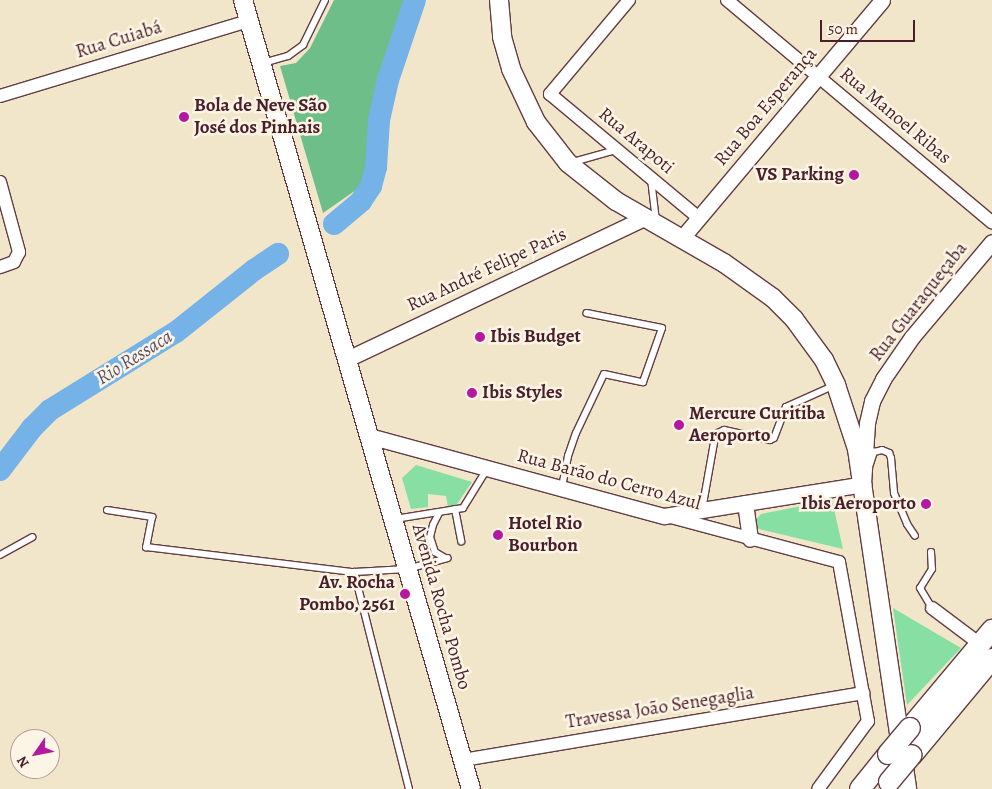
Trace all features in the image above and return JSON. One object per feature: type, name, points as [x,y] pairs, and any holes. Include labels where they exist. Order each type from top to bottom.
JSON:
[{"type":"highway","points":[[894,787],[912,755],[988,645]]},
{"type":"highway","points":[[860,789],[910,728],[988,645]]},
{"type":"main road","name":"Avenida Rocha Pombo","points":[[243,0],[471,789]]},
{"type":"main road","points":[[499,0],[502,36],[514,76],[536,122],[568,163],[616,201],[739,273],[773,298],[809,338],[836,384],[855,441],[863,484],[894,787]]},
{"type":"street","name":"Rua Arapoti","points":[[629,0],[550,94],[699,218]]},
{"type":"street","name":"Rua Manoel Ribas","points":[[727,0],[992,222]]},
{"type":"street","name":"Rua Boa Esperança","points":[[681,239],[882,0]]},
{"type":"street","name":"Rua Cuiabá","points":[[0,96],[250,21]]},
{"type":"street","points":[[0,182],[18,246],[18,258],[14,262],[0,268]]},
{"type":"street","name":"Rua André Felipe Paris","points":[[347,359],[650,221]]},
{"type":"street","name":"Rua Guaraqueçaba","points":[[863,484],[867,423],[872,400],[883,379],[912,337],[992,242]]},
{"type":"street","name":"Rua Barão do Cerro Azul","points":[[369,436],[839,562],[863,693]]},
{"type":"street","points":[[664,516],[863,484]]},
{"type":"street","points":[[745,503],[750,539]]},
{"type":"street","points":[[932,608],[988,645]]},
{"type":"street","points":[[818,789],[868,721],[863,693]]},
{"type":"street","name":"Travessa João Senegaglia","points":[[463,760],[863,693]]},
{"type":"lane","points":[[262,64],[288,56],[299,49],[324,0]]},
{"type":"lane","points":[[568,163],[618,150]]},
{"type":"lane","points":[[650,221],[651,178]]},
{"type":"lane","points":[[562,488],[568,456],[584,413],[604,374],[643,382],[662,328],[586,313]]},
{"type":"lane","points":[[702,510],[715,437],[718,433],[724,430],[770,440],[774,438],[786,407],[836,384]]},
{"type":"lane","points":[[863,484],[874,452],[882,450],[889,453],[894,493],[914,536]]},
{"type":"lane","points":[[393,519],[462,508],[487,469]]},
{"type":"lane","points":[[456,509],[461,541]]},
{"type":"lane","points":[[107,510],[152,517],[146,547],[354,572],[408,569],[450,557],[442,557],[435,552],[430,537],[439,513]]},
{"type":"lane","points":[[0,555],[32,537]]},
{"type":"lane","points":[[931,552],[932,569],[920,588],[932,608]]},
{"type":"lane","points":[[354,572],[409,789]]},
{"type":"green space","points":[[334,0],[409,0],[383,76],[375,109],[368,175],[356,190],[323,213],[280,66],[296,63],[310,48]]},
{"type":"green space","points":[[416,465],[472,482],[455,507],[448,507],[446,496],[428,494],[428,507],[411,509],[402,478]]},
{"type":"green space","points":[[832,500],[843,549],[759,529],[756,525],[755,521],[761,514]]},
{"type":"green space","points":[[893,608],[961,648],[907,705]]},
{"type":"waterway","name":"Rio Ressaca","points":[[334,224],[361,201],[371,186],[376,167],[379,120],[388,80],[415,0]]},
{"type":"waterway","name":"Rio Ressaca","points":[[0,470],[32,428],[50,410],[176,332],[254,270],[278,254]]},
{"type":"place","name":"Bola de Neve São José dos Pinhais","points":[[184,117]]},
{"type":"place","name":"VS Parking","points":[[854,175]]},
{"type":"place","name":"Ibis Budget","points":[[480,337]]},
{"type":"place","name":"Ibis Styles","points":[[472,393]]},
{"type":"place","name":"Mercure Curitiba Aeroporto","points":[[679,425]]},
{"type":"place","name":"Ibis Aeroporto","points":[[926,504]]},
{"type":"place","name":"Hotel Rio Bourbon","points":[[498,535]]},
{"type":"place","name":"Av. Rocha Pombo, 2561","points":[[405,594]]}]
